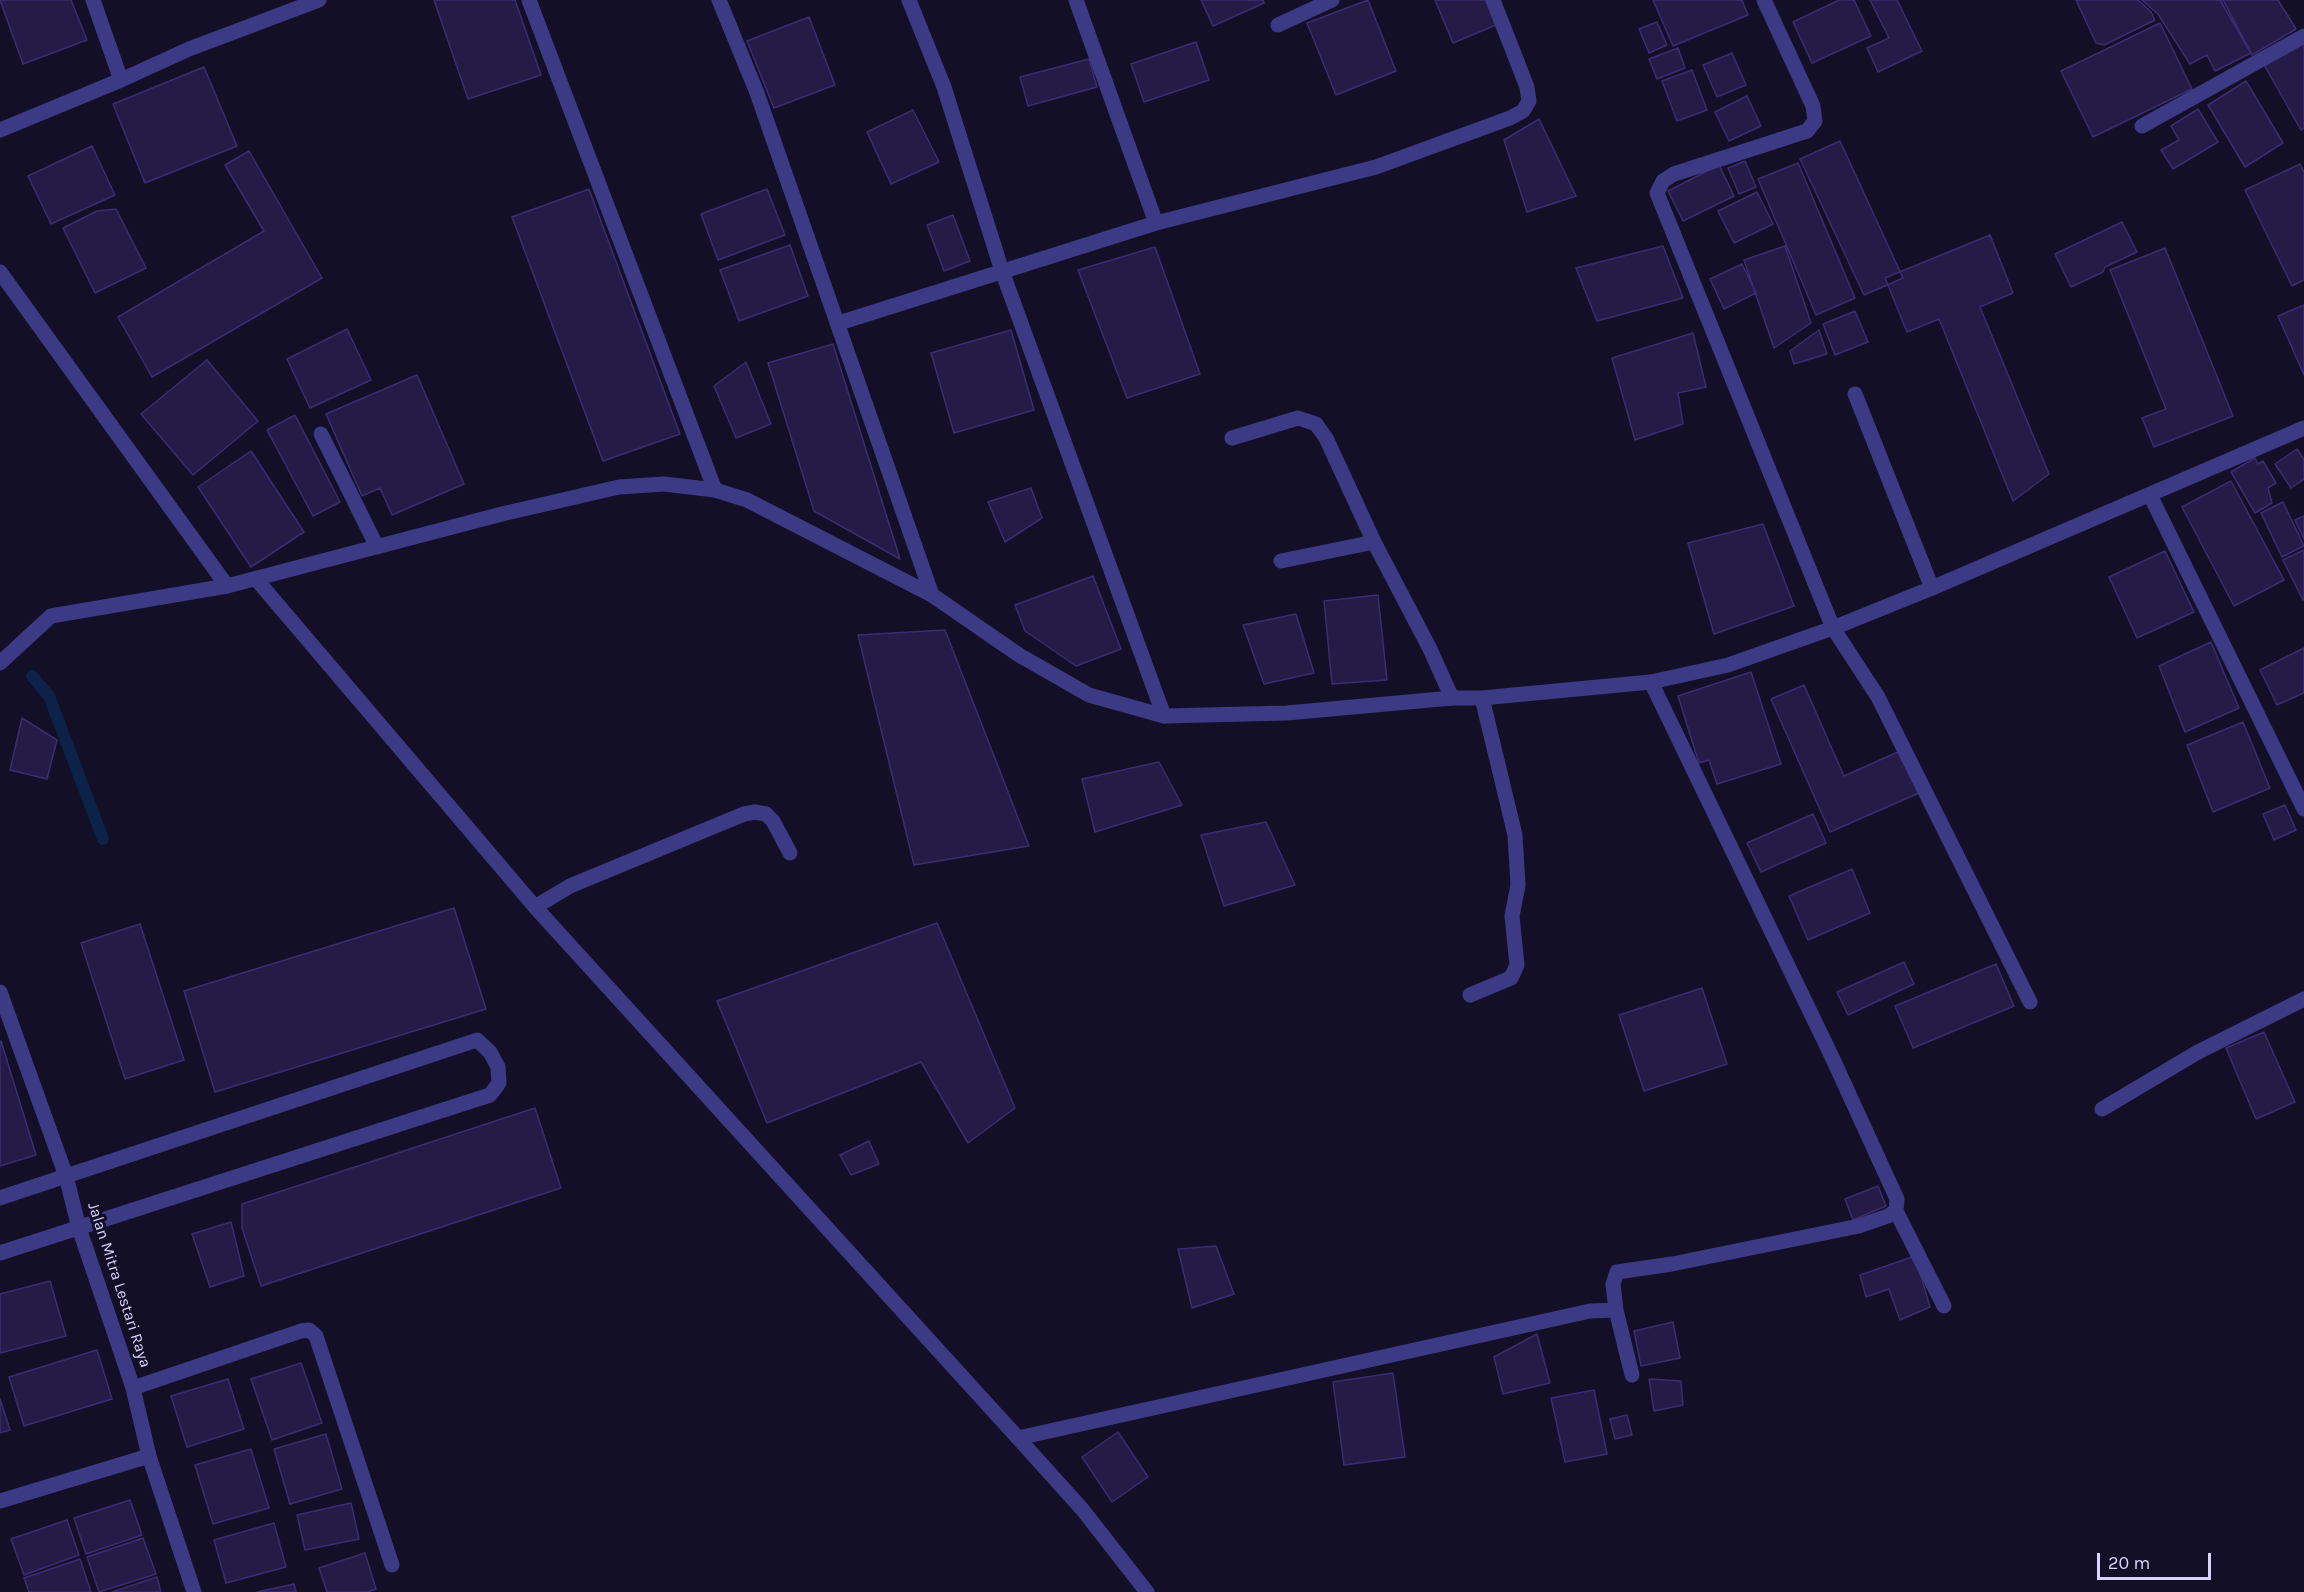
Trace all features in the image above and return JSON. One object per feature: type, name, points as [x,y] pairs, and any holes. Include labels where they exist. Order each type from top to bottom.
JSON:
[{"type":"street","points":[[93,0],[121,80]]},
{"type":"street","points":[[0,130],[121,80],[279,7],[319,0]]},
{"type":"street","points":[[528,0],[715,490]]},
{"type":"street","points":[[719,0],[757,93],[932,595]]},
{"type":"street","points":[[909,0],[944,87],[1002,271],[1164,716]]},
{"type":"street","points":[[1076,0],[1156,223]]},
{"type":"street","points":[[1278,25],[1332,0]]},
{"type":"street","points":[[839,323],[1156,223],[1376,167],[1510,118],[1523,111],[1529,101],[1527,87],[1493,0]]},
{"type":"street","points":[[1764,0],[1813,105],[1815,121],[1807,131],[1674,174],[1663,181],[1657,193],[1833,628],[1878,697],[2030,1002]]},
{"type":"street","points":[[2142,126],[2304,36]]},
{"type":"street","points":[[0,272],[227,586]]},
{"type":"street","points":[[1855,394],[1932,588]]},
{"type":"street","points":[[1232,438],[1298,418],[1316,424],[1326,438],[1374,542],[1430,649],[1452,698]]},
{"type":"street","points":[[0,663],[51,616],[227,586],[502,514],[619,487],[664,484],[715,490],[747,500],[932,595],[1019,655],[1089,694],[1164,716],[1287,713],[1651,682],[1728,665],[1833,628],[2302,432]]},
{"type":"street","points":[[321,434],[377,547]]},
{"type":"street","points":[[2150,495],[2304,808]]},
{"type":"street","points":[[1281,561],[1374,542]]},
{"type":"street","points":[[256,579],[535,907],[1082,1509],[1147,1592]]},
{"type":"street","points":[[1651,682],[1832,1057],[1897,1198],[1896,1211],[1944,1306]]},
{"type":"street","points":[[1470,995],[1511,978],[1517,964],[1512,916],[1518,885],[1515,835],[1482,698]]},
{"type":"street","points":[[535,907],[570,886],[744,814],[755,812],[766,814],[773,821],[790,853]]},
{"type":"street","name":"Jalan Mitra Lestari Raya","points":[[0,992],[66,1176],[79,1228],[133,1388],[149,1456],[194,1592]]},
{"type":"street","points":[[2102,1109],[2198,1052],[2304,999]]},
{"type":"street","points":[[0,1198],[477,1040],[490,1052],[498,1067],[499,1083],[490,1095],[0,1253]]},
{"type":"street","points":[[1632,1375],[1616,1310],[1613,1284],[1617,1272],[1672,1264],[1859,1226],[1896,1211]]},
{"type":"street","points":[[1018,1438],[1590,1311],[1616,1310]]},
{"type":"street","points":[[133,1388],[309,1330],[316,1336],[392,1565]]},
{"type":"street","points":[[0,1501],[149,1456]]},
{"type":"building","points":[[0,0],[71,0],[87,40],[23,64]]},
{"type":"building","points":[[434,0],[515,0],[541,75],[468,99]]},
{"type":"building","points":[[1201,0],[1263,0],[1264,3],[1213,26]]},
{"type":"building","points":[[1368,0],[1396,71],[1336,95],[1307,23]]},
{"type":"building","points":[[1435,0],[1486,0],[1496,25],[1453,43]]},
{"type":"building","points":[[1653,0],[1742,0],[1748,15],[1673,46]]},
{"type":"building","points":[[1839,0],[1854,0],[1871,36],[1812,63],[1793,22]]},
{"type":"building","points":[[1870,0],[1897,0],[1922,51],[1878,72],[1867,48],[1889,38]]},
{"type":"building","points":[[2076,0],[2138,0],[2151,12],[2155,20],[2104,45],[2096,43]]},
{"type":"building","points":[[2142,0],[2223,0],[2251,53],[2215,71],[2207,55],[2190,64],[2158,14]]},
{"type":"building","points":[[2220,0],[2278,0],[2296,29],[2252,55]]},
{"type":"building","points":[[809,17],[835,85],[774,108],[747,41]]},
{"type":"building","points":[[1657,22],[1667,45],[1649,53],[1639,29]]},
{"type":"building","points":[[2160,23],[2192,89],[2093,137],[2061,71]]},
{"type":"building","points":[[2304,40],[2304,128],[2301,130],[2263,63]]},
{"type":"building","points":[[1196,42],[1209,80],[1144,102],[1131,64]]},
{"type":"building","points":[[1678,48],[1685,68],[1657,79],[1649,59]]},
{"type":"building","points":[[1732,53],[1746,85],[1717,97],[1703,65]]},
{"type":"building","points":[[1089,59],[1097,87],[1028,106],[1020,77]]},
{"type":"building","points":[[204,67],[237,146],[145,183],[113,104]]},
{"type":"building","points":[[1692,70],[1707,110],[1677,121],[1662,81]]},
{"type":"building","points":[[2246,81],[2283,143],[2245,167],[2208,105]]},
{"type":"building","points":[[1747,96],[1761,126],[1729,141],[1715,112]]},
{"type":"building","points":[[2198,109],[2218,142],[2173,169],[2161,150],[2179,140],[2171,126]]},
{"type":"building","points":[[913,110],[939,162],[891,184],[867,132]]},
{"type":"building","points":[[1539,119],[1576,196],[1527,212],[1504,140]]},
{"type":"building","points":[[1840,141],[1903,278],[1864,295],[1800,159]]},
{"type":"building","points":[[92,146],[115,195],[51,224],[28,176]]},
{"type":"building","points":[[249,151],[322,278],[152,377],[118,317],[264,231],[225,165]]},
{"type":"building","points":[[1745,161],[1756,187],[1739,194],[1728,168]]},
{"type":"building","points":[[1798,163],[1855,298],[1816,315],[1758,179]]},
{"type":"building","points":[[2300,164],[2304,172],[2304,280],[2292,286],[2245,190]]},
{"type":"building","points":[[1719,165],[1734,196],[1683,221],[1668,191]]},
{"type":"building","points":[[589,189],[680,434],[603,461],[512,217]]},
{"type":"building","points":[[767,189],[785,235],[718,260],[701,214]]},
{"type":"building","points":[[1757,192],[1773,224],[1734,243],[1718,211]]},
{"type":"building","points":[[116,209],[146,268],[95,293],[63,228],[97,211]]},
{"type":"building","points":[[953,215],[970,261],[944,271],[927,225]]},
{"type":"building","points":[[2122,222],[2137,252],[2071,287],[2055,254]]},
{"type":"building","points":[[1990,235],[2013,293],[1980,307],[2049,474],[2013,501],[1939,319],[1907,332],[1885,278]]},
{"type":"building","points":[[790,245],[808,296],[739,321],[720,270]]},
{"type":"building","points":[[1663,246],[1683,298],[1597,321],[1576,268]]},
{"type":"building","points":[[1785,246],[1811,323],[1774,348],[1744,260]]},
{"type":"building","points":[[1155,247],[1200,374],[1127,398],[1078,270]]},
{"type":"building","points":[[2165,248],[2233,416],[2154,447],[2142,418],[2166,409],[2110,270]]},
{"type":"building","points":[[1742,264],[1756,293],[1724,309],[1710,279]]},
{"type":"building","points":[[2304,305],[2304,375],[2278,316]]},
{"type":"building","points":[[1855,311],[1868,342],[1835,355],[1823,324]]},
{"type":"building","points":[[347,329],[371,380],[310,408],[287,359]]},
{"type":"building","points":[[1011,330],[1034,410],[954,433],[931,353]]},
{"type":"building","points":[[1819,330],[1827,354],[1794,364],[1790,351]]},
{"type":"building","points":[[1693,333],[1706,387],[1678,393],[1683,424],[1635,440],[1612,358]]},
{"type":"building","points":[[833,344],[900,559],[814,511],[768,363]]},
{"type":"building","points":[[207,360],[258,421],[193,475],[141,414]]},
{"type":"building","points":[[746,362],[771,424],[736,438],[714,386]]},
{"type":"building","points":[[417,375],[464,484],[392,515],[380,488],[362,496],[326,414]]},
{"type":"building","points":[[295,415],[340,502],[313,516],[267,430]]},
{"type":"building","points":[[2297,449],[2304,459],[2304,479],[2291,488],[2275,464]]},
{"type":"building","points":[[251,451],[304,532],[251,567],[198,487]]},
{"type":"building","points":[[2255,458],[2258,464],[2263,461],[2276,483],[2268,488],[2272,503],[2255,513],[2231,472]]},
{"type":"building","points":[[2231,481],[2284,580],[2234,606],[2182,507]]},
{"type":"building","points":[[1031,488],[1042,518],[1005,542],[988,502]]},
{"type":"building","points":[[2283,502],[2304,546],[2282,557],[2261,513]]},
{"type":"building","points":[[2304,516],[2304,539],[2295,520]]},
{"type":"building","points":[[1763,524],[1794,606],[1714,634],[1688,543]]},
{"type":"building","points":[[2304,550],[2304,599],[2303,600],[2283,560]]},
{"type":"building","points":[[2165,551],[2194,612],[2137,638],[2109,577]]},
{"type":"building","points":[[1093,576],[1121,649],[1076,666],[1025,631],[1015,605]]},
{"type":"building","points":[[1378,595],[1387,680],[1332,684],[1324,601]]},
{"type":"building","points":[[1296,614],[1314,673],[1264,684],[1243,625]]},
{"type":"building","points":[[945,630],[1029,846],[914,865],[858,635]]},
{"type":"building","points":[[2211,642],[2239,708],[2185,732],[2159,666]]},
{"type":"building","points":[[2304,648],[2304,693],[2277,705],[2260,670]]},
{"type":"building","points":[[1751,672],[1781,764],[1717,784],[1709,760],[1699,763],[1678,696]]},
{"type":"building","points":[[1804,685],[1844,776],[1900,751],[1919,793],[1830,832],[1771,699]]},
{"type":"building","points":[[22,718],[57,740],[47,779],[10,770]]},
{"type":"building","points":[[2243,722],[2270,788],[2213,812],[2187,745]]},
{"type":"building","points":[[1159,762],[1182,805],[1095,832],[1082,779]]},
{"type":"building","points":[[2285,805],[2296,830],[2274,840],[2263,814]]},
{"type":"building","points":[[1813,814],[1826,843],[1761,872],[1747,843]]},
{"type":"building","points":[[1266,822],[1295,885],[1224,906],[1201,835]]},
{"type":"building","points":[[1852,869],[1870,913],[1808,940],[1789,896]]},
{"type":"building","points":[[454,908],[486,1009],[215,1092],[184,991]]},
{"type":"building","points":[[937,923],[1015,1108],[968,1143],[921,1062],[767,1123],[717,1001]]},
{"type":"building","points":[[140,924],[184,1060],[125,1079],[81,943]]},
{"type":"building","points":[[1904,962],[1914,984],[1848,1015],[1837,992]]},
{"type":"building","points":[[1996,964],[2014,1006],[1913,1048],[1895,1006]]},
{"type":"building","points":[[1702,988],[1727,1064],[1644,1091],[1619,1015]]},
{"type":"building","points":[[2264,1032],[2295,1102],[2256,1119],[2226,1048]]},
{"type":"building","points":[[0,1042],[36,1155],[0,1166]]},
{"type":"building","points":[[535,1108],[561,1188],[261,1286],[242,1228],[242,1204]]},
{"type":"building","points":[[869,1141],[879,1164],[851,1175],[840,1155]]},
{"type":"building","points":[[1878,1186],[1886,1206],[1853,1220],[1845,1199]]},
{"type":"building","points":[[231,1222],[244,1276],[210,1287],[192,1234]]},
{"type":"building","points":[[1216,1246],[1234,1294],[1192,1308],[1178,1249]]},
{"type":"building","points":[[1915,1256],[1930,1307],[1900,1320],[1889,1289],[1866,1297],[1860,1275]]},
{"type":"building","points":[[50,1281],[66,1336],[0,1353],[0,1294]]},
{"type":"building","points":[[1673,1322],[1680,1358],[1641,1366],[1634,1331]]},
{"type":"building","points":[[1537,1334],[1550,1383],[1503,1394],[1494,1357]]},
{"type":"building","points":[[97,1350],[112,1399],[24,1426],[9,1377]]},
{"type":"building","points":[[301,1363],[322,1423],[272,1440],[251,1379]]},
{"type":"building","points":[[1393,1373],[1405,1457],[1344,1465],[1333,1382]]},
{"type":"building","points":[[228,1379],[244,1429],[187,1447],[171,1396]]},
{"type":"building","points":[[1649,1379],[1681,1381],[1683,1405],[1654,1411]]},
{"type":"building","points":[[1594,1390],[1607,1454],[1565,1462],[1551,1398]]},
{"type":"building","points":[[0,1399],[10,1430],[0,1433]]},
{"type":"building","points":[[1627,1415],[1632,1435],[1615,1439],[1610,1419]]},
{"type":"building","points":[[1118,1432],[1148,1477],[1112,1502],[1082,1457]]},
{"type":"building","points":[[326,1434],[342,1489],[290,1504],[274,1449]]},
{"type":"building","points":[[251,1449],[269,1508],[213,1524],[195,1465]]},
{"type":"building","points":[[130,1500],[142,1535],[86,1554],[74,1518]]},
{"type":"building","points":[[351,1503],[359,1539],[305,1550],[297,1515]]},
{"type":"building","points":[[67,1520],[79,1555],[24,1575],[11,1539]]},
{"type":"building","points":[[274,1523],[286,1567],[226,1583],[214,1540]]},
{"type":"building","points":[[143,1538],[156,1574],[99,1592],[87,1557]]},
{"type":"building","points":[[365,1553],[376,1589],[367,1592],[327,1592],[319,1568]]},
{"type":"building","points":[[80,1559],[91,1592],[29,1592],[24,1578]]},
{"type":"building","points":[[157,1577],[161,1592],[112,1592]]},
{"type":"building","points":[[294,1584],[296,1592],[257,1592]]},
{"type":"waterway","points":[[32,676],[49,696],[103,839]]}]
